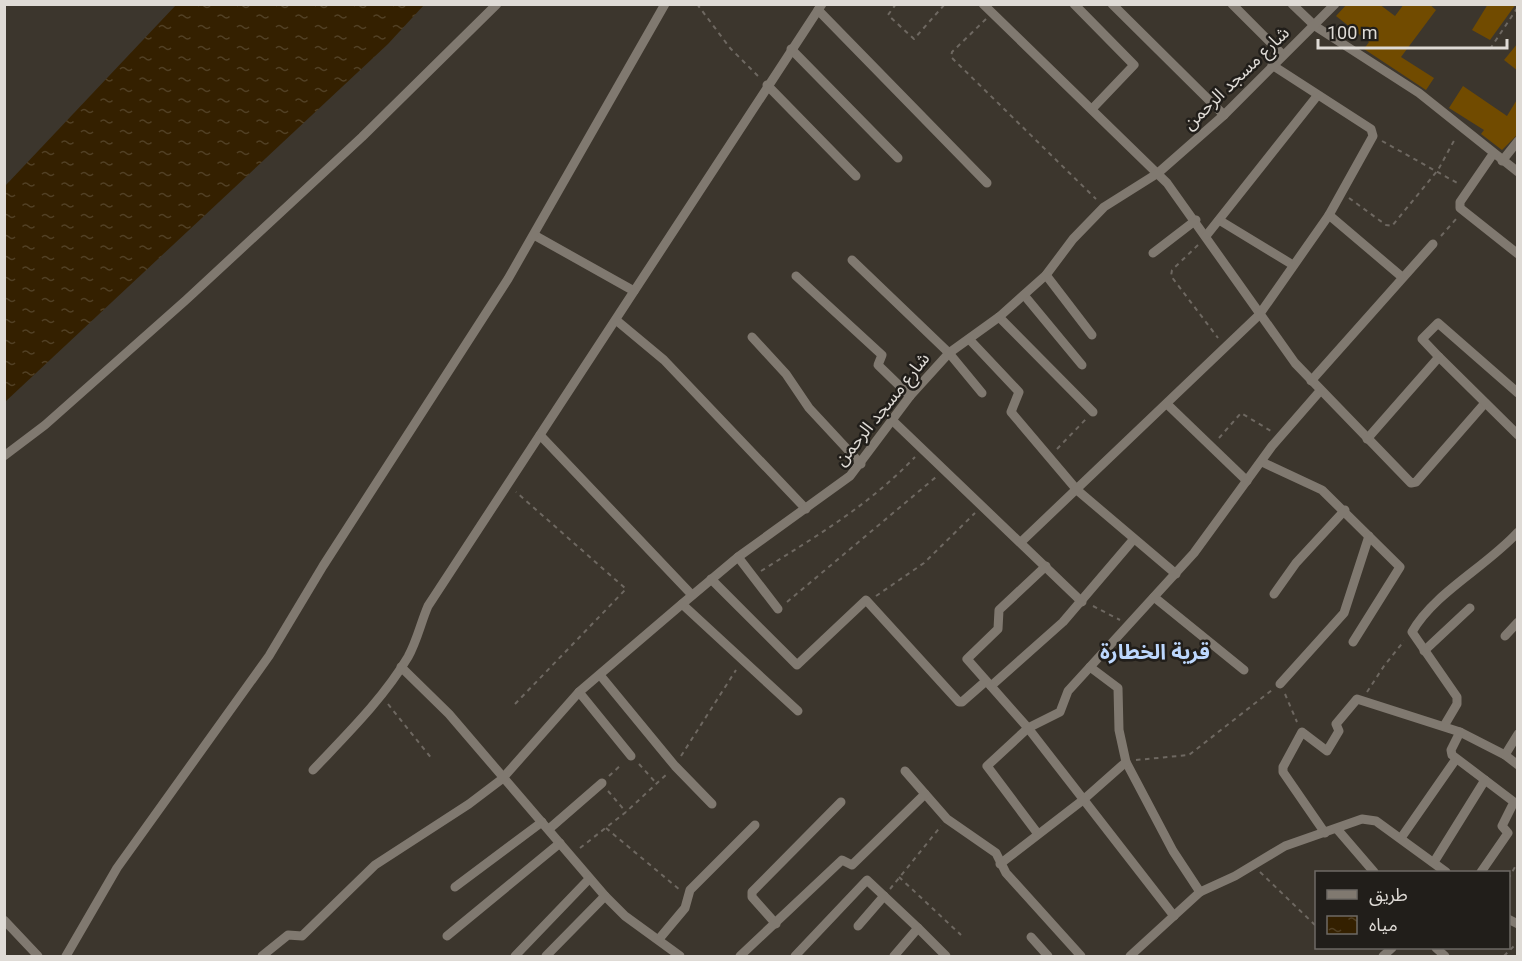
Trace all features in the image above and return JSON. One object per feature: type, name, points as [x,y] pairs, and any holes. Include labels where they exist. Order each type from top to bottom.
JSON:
[{"type":"street","points":[[4,456],[45,425],[186,300],[362,137],[496,4]]},
{"type":"street","points":[[66,957],[117,868],[269,656],[534,235],[665,4]]},
{"type":"street","points":[[983,4],[1158,173],[1196,220],[1259,315],[1311,381],[1411,483],[1415,483],[1485,403]]},
{"type":"street","points":[[1074,4],[1134,65],[1092,109]]},
{"type":"street","points":[[1112,4],[1224,115]]},
{"type":"street","points":[[1232,4],[1283,55]]},
{"type":"street","points":[[1293,4],[1315,26],[1393,74],[1462,127],[1492,154],[1518,172]]},
{"type":"street","name":"شارع مسجد الرحمن","points":[[268,955],[288,935],[302,936],[375,865],[469,804],[502,779],[579,692],[738,557],[838,487],[861,464],[910,396],[949,353],[999,317],[1024,295],[1046,274],[1073,239],[1104,207],[1158,173],[1224,115],[1335,4]]},
{"type":"street","points":[[313,770],[381,694],[401,667],[414,644],[428,606],[820,7],[987,183]]},
{"type":"street","points":[[791,49],[898,159]]},
{"type":"street","points":[[1021,543],[1259,315],[1329,215],[1372,136],[1371,129],[1272,65]]},
{"type":"street","points":[[767,85],[856,176]]},
{"type":"street","points":[[1206,236],[1317,96]]},
{"type":"street","points":[[1502,161],[1518,141]]},
{"type":"street","points":[[1492,154],[1460,206],[1463,211],[1518,254]]},
{"type":"street","points":[[1329,215],[1402,277]]},
{"type":"street","points":[[1153,253],[1196,220]]},
{"type":"street","points":[[1219,220],[1293,265]]},
{"type":"street","points":[[534,235],[634,291]]},
{"type":"street","points":[[1311,381],[1433,244]]},
{"type":"street","points":[[852,260],[949,353],[982,393]]},
{"type":"street","points":[[1046,274],[1092,335]]},
{"type":"street","points":[[796,276],[883,356],[878,365],[910,396]]},
{"type":"street","points":[[1024,295],[1082,364]]},
{"type":"street","points":[[999,317],[1093,412]]},
{"type":"street","points":[[616,320],[664,360],[806,509]]},
{"type":"street","points":[[1518,393],[1438,323],[1422,339],[1518,435]]},
{"type":"street","points":[[752,337],[786,374],[815,415],[861,464]]},
{"type":"street","points":[[969,339],[1019,392],[1011,412],[1077,490],[1133,540],[1176,574]]},
{"type":"street","points":[[1367,439],[1439,357]]},
{"type":"street","points":[[1038,834],[987,767],[1028,728],[1060,712],[1068,691],[1176,574],[1262,462],[1279,436],[1320,391]]},
{"type":"street","points":[[1167,404],[1247,481]]},
{"type":"street","points":[[892,420],[1082,602]]},
{"type":"street","points":[[540,435],[692,595]]},
{"type":"street","points":[[1262,462],[1312,484],[1345,510],[1400,569],[1353,642]]},
{"type":"street","points":[[1274,594],[1296,563],[1345,510]]},
{"type":"street","points":[[1444,726],[1457,704],[1457,697],[1412,632],[1426,612],[1485,564],[1517,534]]},
{"type":"street","points":[[1280,684],[1344,613],[1369,536]]},
{"type":"street","points":[[711,579],[798,665],[865,600],[869,601],[959,702],[962,702],[1032,651],[1082,602],[1133,540]]},
{"type":"street","points":[[738,557],[778,609]]},
{"type":"street","points":[[1046,566],[999,610],[998,629],[967,657],[1028,728],[1174,916]]},
{"type":"street","points":[[1154,597],[1244,670]]},
{"type":"street","points":[[682,604],[741,661],[798,711]]},
{"type":"street","points":[[1424,651],[1470,608]]},
{"type":"street","points":[[1505,636],[1518,622]]},
{"type":"street","points":[[401,667],[449,714],[604,896],[635,924],[659,939],[680,957]]},
{"type":"street","points":[[1090,667],[1120,691],[1119,730],[1126,762],[1173,851],[1200,892]]},
{"type":"street","points":[[600,675],[675,766],[712,804]]},
{"type":"street","points":[[579,692],[631,756]]},
{"type":"street","points":[[1325,833],[1283,770],[1301,733],[1305,732],[1327,751],[1339,731],[1335,724],[1356,700],[1363,700],[1460,732],[1518,765]]},
{"type":"street","points":[[1460,732],[1451,750],[1456,759],[1514,804],[1502,826],[1508,833],[1482,871]]},
{"type":"street","points":[[1504,755],[1518,734]]},
{"type":"street","points":[[1401,838],[1456,759]]},
{"type":"street","points":[[1000,864],[1083,800],[1126,762]]},
{"type":"street","points":[[905,771],[947,819],[996,853],[1000,864],[1081,957]]},
{"type":"street","points":[[1434,862],[1485,780]]},
{"type":"street","points":[[455,887],[546,826],[602,783]]},
{"type":"street","points":[[852,865],[925,794]]},
{"type":"street","points":[[776,924],[752,897],[752,892],[841,802]]},
{"type":"street","points":[[1130,957],[1200,892],[1236,876],[1285,846],[1367,818],[1401,838],[1444,871]]},
{"type":"street","points":[[659,939],[685,908],[687,896],[755,825]]},
{"type":"street","points":[[1337,829],[1372,871]]},
{"type":"street","points":[[447,936],[560,843]]},
{"type":"street","points":[[740,957],[842,860],[852,865],[945,956]]},
{"type":"street","points":[[515,957],[590,879]]},
{"type":"street","points":[[795,957],[867,880]]},
{"type":"street","points":[[546,957],[604,896]]},
{"type":"street","points":[[858,926],[884,896]]},
{"type":"street","points":[[4,920],[38,957]]},
{"type":"street","points":[[894,957],[918,928]]},
{"type":"street","points":[[1031,937],[1047,957]]},
{"type":"path","points":[[697,4],[730,48],[767,85]]},
{"type":"path","points":[[896,4],[888,15],[914,39],[945,4]]},
{"type":"path","points":[[1490,49],[1518,7]]},
{"type":"path","points":[[992,13],[952,52],[951,57],[1104,207]]},
{"type":"path","points":[[1342,193],[1386,225],[1392,226],[1438,170],[1462,127]]},
{"type":"path","points":[[1372,136],[1438,170],[1468,190]]},
{"type":"path","points":[[1433,244],[1463,211]]},
{"type":"path","points":[[1206,236],[1172,270],[1171,276],[1226,348]]},
{"type":"path","points":[[1050,457],[1093,412]]},
{"type":"path","points":[[1211,447],[1241,413],[1279,436]]},
{"type":"path","points":[[752,576],[861,507],[885,488],[922,450]]},
{"type":"path","points":[[778,609],[944,470]]},
{"type":"path","points":[[507,485],[626,589],[515,704]]},
{"type":"path","points":[[869,601],[924,563],[982,506]]},
{"type":"path","points":[[1082,602],[1111,613],[1128,626]]},
{"type":"path","points":[[1363,700],[1384,666],[1412,632]]},
{"type":"path","points":[[570,855],[626,812],[675,766],[741,661]]},
{"type":"path","points":[[1126,762],[1189,755],[1280,684],[1301,733]]},
{"type":"path","points":[[381,694],[432,759]]},
{"type":"path","points":[[626,812],[602,783],[631,756],[657,784]]},
{"type":"path","points":[[884,896],[947,819]]},
{"type":"path","points":[[606,828],[687,896]]},
{"type":"path","points":[[1510,877],[1518,862]]},
{"type":"path","points":[[1252,866],[1315,924]]},
{"type":"path","points":[[899,877],[961,935]]},
{"type":"path","points":[[1504,957],[1518,942]]},
{"type":"water","points":[[176,5],[424,5],[388,44],[5,402],[5,186]]},
{"type":"building","points":[[1347,4],[1379,4],[1395,16],[1404,4],[1429,4],[1436,10],[1401,57],[1434,78],[1426,90],[1364,49],[1369,42],[1336,16]]},
{"type":"building","points":[[1488,4],[1516,4],[1490,40],[1472,30]]},
{"type":"building","points":[[1518,43],[1518,71],[1504,60]]},
{"type":"building","points":[[1463,86],[1507,116],[1518,98],[1518,134],[1502,150],[1481,134],[1484,130],[1449,108]]},
{"type":"district","name":"قرية الخطارة","points":[[1155,652]]}]
